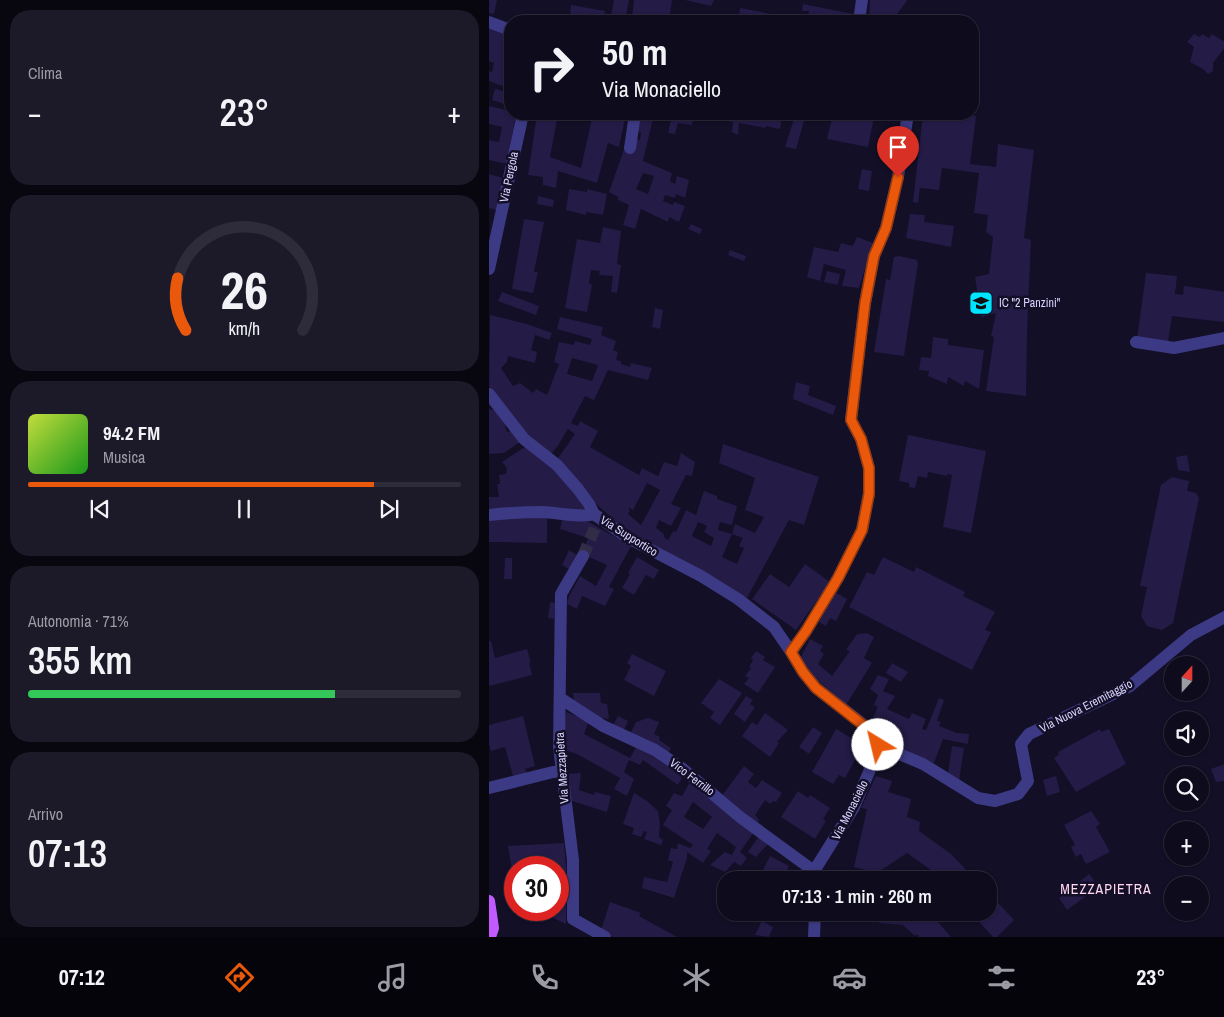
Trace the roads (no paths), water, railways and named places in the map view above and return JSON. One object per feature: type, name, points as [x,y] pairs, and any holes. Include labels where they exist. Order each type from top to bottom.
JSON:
[{"type":"main road","points":[[489,901],[493,928],[490,937]]},
{"type":"street","points":[[860,15],[862,0]]},
{"type":"street","points":[[489,22],[504,28]]},
{"type":"street","name":"Via Pergola","points":[[489,269],[522,120]]},
{"type":"street","points":[[630,148],[634,120]]},
{"type":"street","points":[[878,745],[863,725],[816,688],[803,672],[791,652],[838,578],[862,530],[869,494],[869,468],[861,439],[851,420],[865,303],[874,256],[886,228],[898,177],[907,120]]},
{"type":"street","points":[[1136,342],[1174,348],[1224,338]]},
{"type":"street","name":"Via Supportico","points":[[489,394],[524,439],[557,465],[578,489],[594,514],[628,538],[701,576],[738,599],[774,627],[791,652]]},
{"type":"street","points":[[489,515],[542,512],[588,516],[594,514]]},
{"type":"street","name":"Via Mezzapietra","points":[[583,556],[561,594],[559,747],[573,860],[573,919],[605,937]]},
{"type":"street","name":"Via Nuova Eremitaggio","points":[[878,745],[923,764],[978,798],[995,801],[1018,794],[1028,781],[1021,744],[1029,734],[1130,686],[1191,635],[1224,617]]},
{"type":"street","name":"Vico Ferrillo","points":[[560,698],[603,726],[655,750],[683,769],[808,871]]},
{"type":"street","name":"Via Monaciello","points":[[817,871],[854,807],[878,745]]},
{"type":"street","points":[[489,788],[561,770]]},
{"type":"street","points":[[814,937],[815,921]]},
{"type":"tunnel","points":[[583,556],[599,518]]},
{"type":"place","name":"IC \"2 Panzini\"","points":[[981,303]]},
{"type":"district","name":"MEZZAPIETRA","points":[[1106,889]]}]
